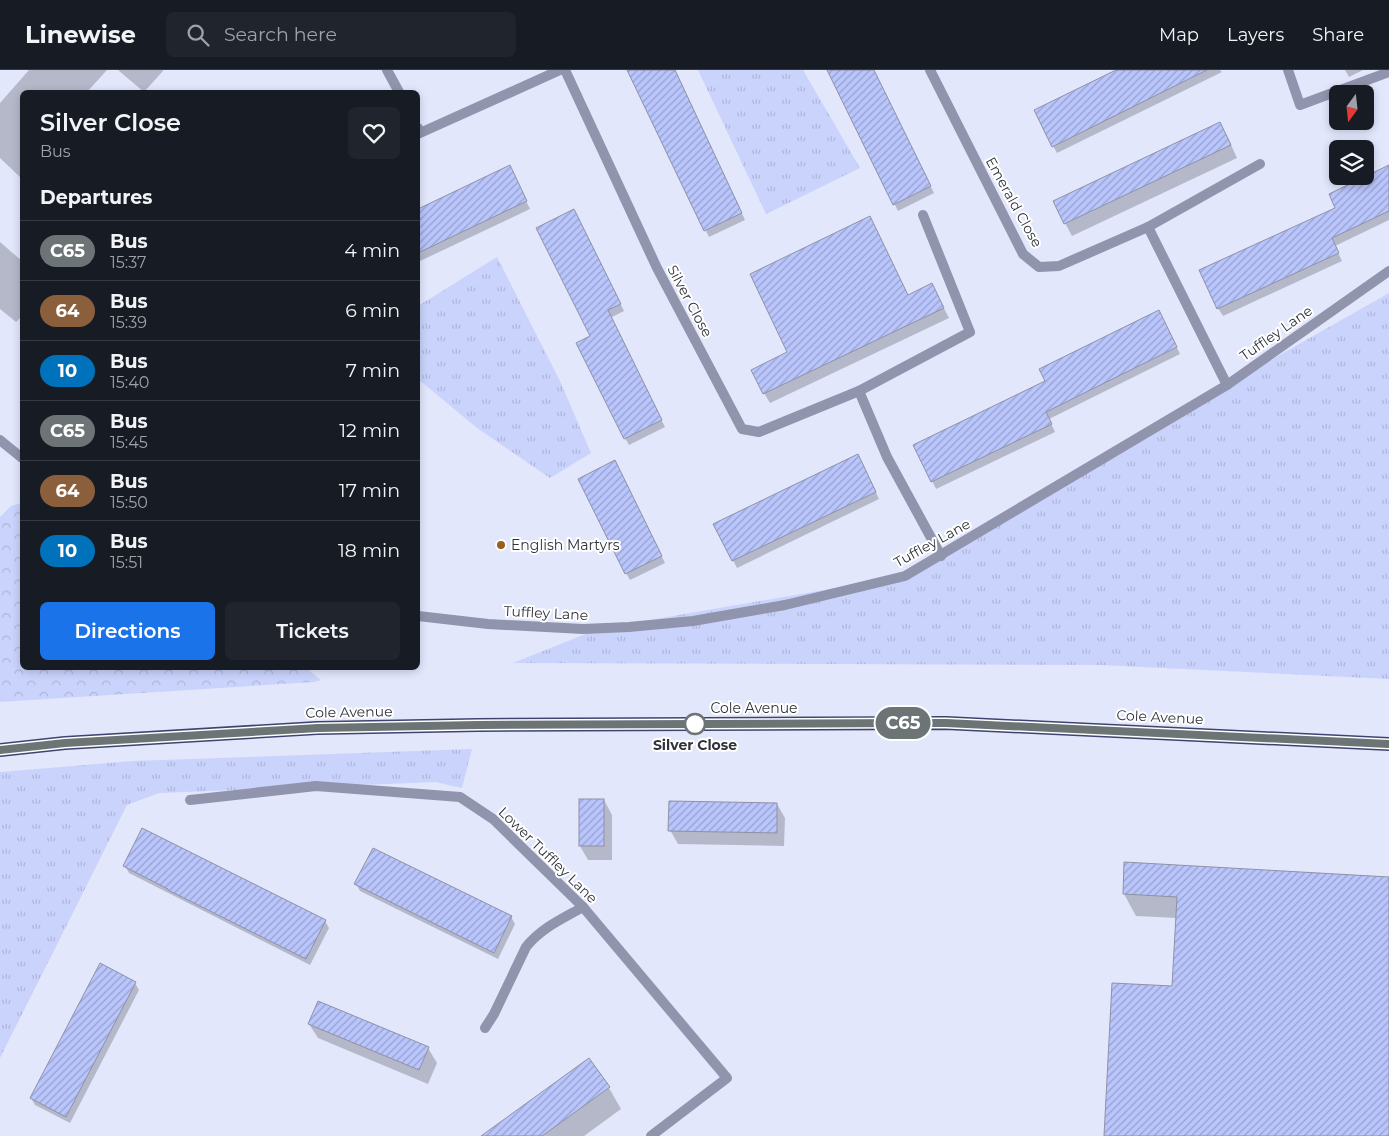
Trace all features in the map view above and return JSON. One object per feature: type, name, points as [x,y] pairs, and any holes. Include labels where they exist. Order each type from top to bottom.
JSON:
[{"type":"highway","name":"Cole Avenue","points":[[0,750],[65,743],[318,728],[478,725],[936,723],[1389,744]]},
{"type":"street","points":[[387,70],[398,90]]},
{"type":"street","points":[[420,133],[560,70]]},
{"type":"street","name":"Silver Close","points":[[565,70],[657,268],[742,429],[760,432],[859,391],[970,332],[923,215]]},
{"type":"street","name":"Emerald Close","points":[[930,70],[1024,254],[1039,267],[1059,266],[1148,227],[1260,164]]},
{"type":"street","points":[[1288,70],[1300,105],[1389,72]]},
{"type":"street","points":[[1148,227],[1227,385]]},
{"type":"street","name":"Tuffley Lane","points":[[420,616],[488,624],[583,629],[693,621],[785,605],[905,576],[1227,385],[1389,271]]},
{"type":"street","points":[[859,391],[887,458],[941,556]]},
{"type":"street","points":[[0,440],[20,456]]},
{"type":"street","name":"Lower Tuffley Lane","points":[[190,800],[316,786],[460,797],[493,819],[583,907],[727,1078],[651,1136]]},
{"type":"street","points":[[485,1028],[494,1014],[526,947],[532,939],[543,930],[583,907]]},
{"type":"green space","points":[[698,70],[803,70],[860,168],[766,214]]},
{"type":"green space","points":[[497,257],[560,381],[591,453],[550,478],[477,428],[420,381],[420,305]]},
{"type":"green space","points":[[1389,293],[1389,679],[1100,665],[513,663],[598,629],[905,576],[1227,385]]},
{"type":"green space","points":[[20,504],[20,670],[308,670],[321,680],[315,682],[0,702],[0,517],[11,506]]},
{"type":"green space","points":[[472,749],[462,788],[436,782],[159,793],[127,805],[0,1058],[0,772],[133,761]]},
{"type":"building","points":[[627,70],[675,70],[742,213],[704,231]]},
{"type":"building","points":[[827,70],[874,70],[931,186],[893,205]]},
{"type":"building","points":[[1116,70],[1207,70],[1052,147],[1034,110]]},
{"type":"building","points":[[1220,122],[1231,145],[1064,224],[1053,201]]},
{"type":"building","points":[[510,165],[527,201],[420,252],[420,208]]},
{"type":"building","points":[[1389,165],[1389,211],[1332,238],[1339,253],[1217,309],[1199,270],[1335,208],[1329,194],[1348,185],[1374,185],[1374,172]]},
{"type":"building","points":[[574,209],[621,304],[608,310],[662,420],[624,439],[576,343],[590,336],[536,228]]},
{"type":"building","points":[[870,216],[908,295],[932,283],[944,308],[763,394],[751,370],[787,352],[750,274]]},
{"type":"building","points":[[1159,310],[1177,347],[1046,412],[1052,424],[931,482],[913,445],[1045,381],[1039,369]]},
{"type":"building","points":[[858,454],[876,492],[732,561],[713,524]]},
{"type":"building","points":[[615,460],[662,556],[625,574],[578,479]]},
{"type":"building","points":[[579,799],[604,799],[604,846],[579,846]]},
{"type":"building","points":[[669,801],[777,803],[777,833],[668,831]]},
{"type":"building","points":[[142,828],[326,920],[306,959],[123,866]]},
{"type":"building","points":[[373,848],[512,916],[494,953],[354,884]]},
{"type":"building","points":[[1124,862],[1389,877],[1389,1136],[1104,1136],[1112,983],[1172,986],[1177,897],[1123,894]]},
{"type":"building","points":[[100,963],[136,982],[66,1117],[30,1098]]},
{"type":"building","points":[[318,1001],[429,1047],[419,1070],[308,1024]]},
{"type":"building","points":[[589,1058],[610,1087],[542,1136],[481,1136]]},
{"type":"bus line","name":"C65","points":[[0,750],[65,743],[318,728],[478,725],[907,723],[946,723],[1389,744]]},
{"type":"place","name":"English Martyrs","points":[[501,545]]},
{"type":"place","name":"Silver Close","points":[[695,724]]}]
